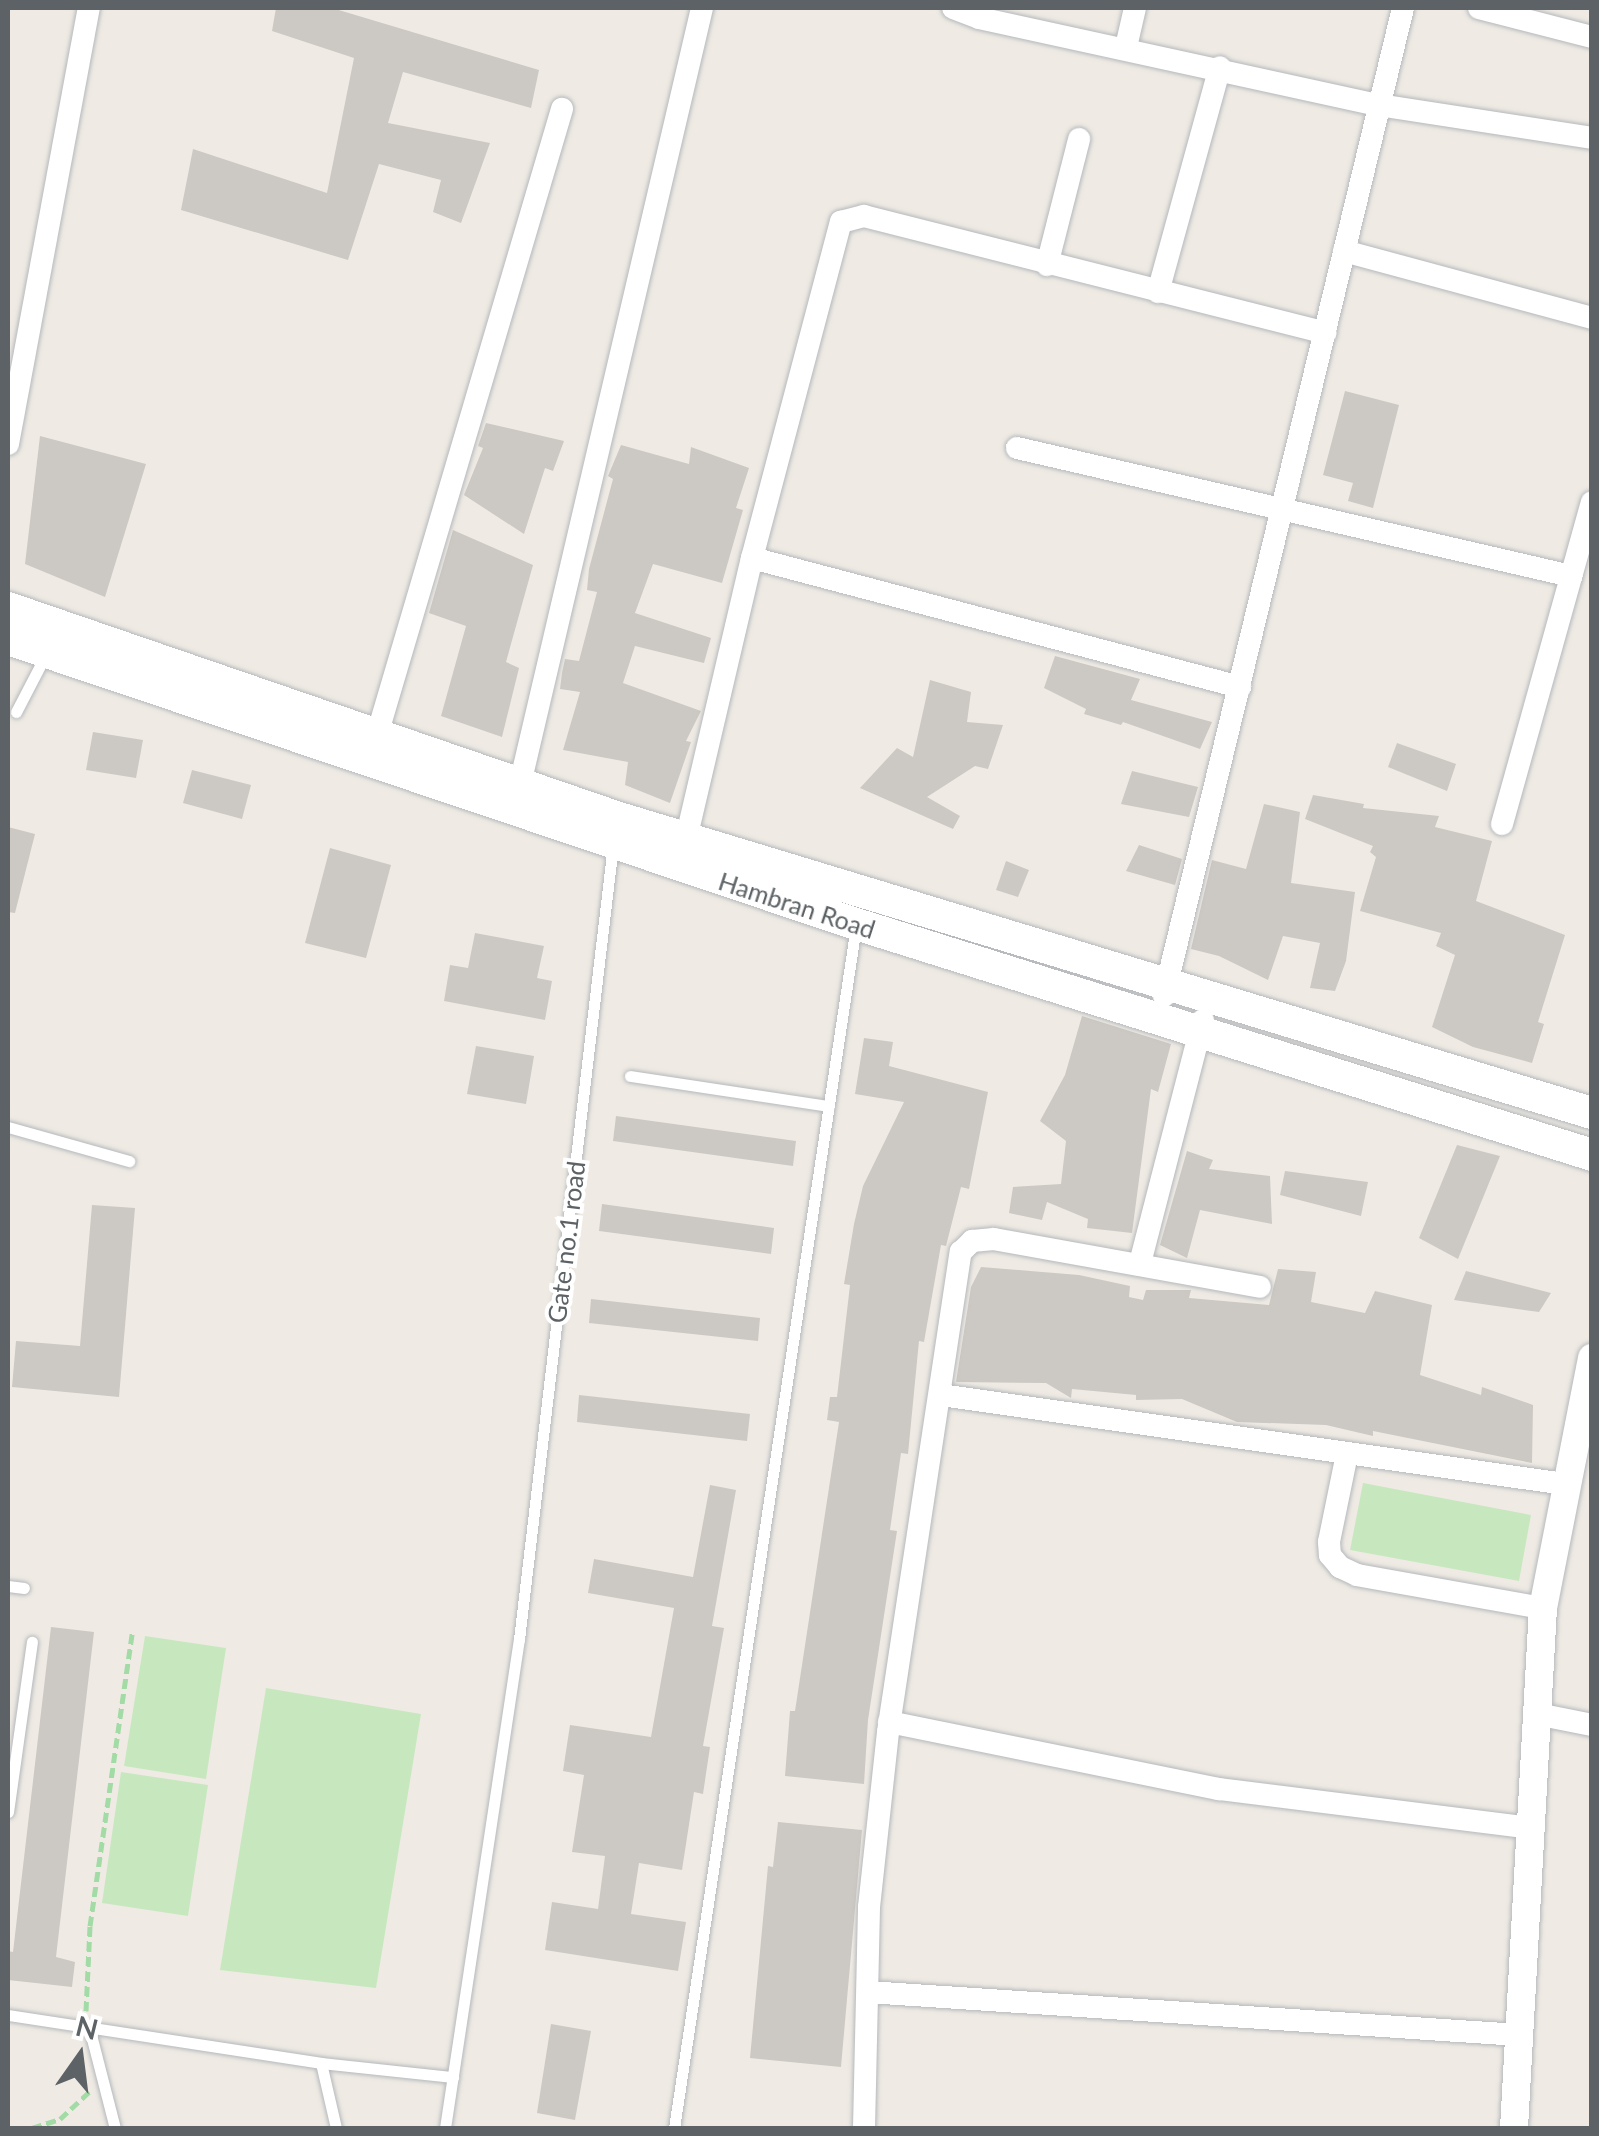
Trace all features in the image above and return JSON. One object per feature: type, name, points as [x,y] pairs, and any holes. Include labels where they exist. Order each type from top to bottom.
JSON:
[{"type":"main road","name":"Hambran Road","points":[[8,608],[54,639],[613,845],[1592,1154]]},
{"type":"main road","name":"Hambran Road","points":[[8,638],[54,639],[377,735],[686,839],[1592,1113]]},
{"type":"street","points":[[8,444],[89,8]]},
{"type":"street","points":[[520,784],[702,8]]},
{"type":"street","points":[[953,8],[979,18],[1380,105],[1592,138]]},
{"type":"street","points":[[1126,47],[1136,8]]},
{"type":"street","points":[[1158,1016],[1403,8]]},
{"type":"street","points":[[1479,8],[1592,37]]},
{"type":"street","points":[[1158,292],[1220,68]]},
{"type":"street","points":[[377,735],[562,109]]},
{"type":"street","points":[[1047,265],[1078,138]]},
{"type":"street","points":[[686,839],[752,558],[841,222],[850,216],[864,216],[1325,332]]},
{"type":"street","points":[[1344,251],[1592,318]]},
{"type":"street","points":[[1017,448],[1571,576]]},
{"type":"street","points":[[1502,824],[1571,576],[1584,554],[1592,502]]},
{"type":"street","points":[[752,558],[1240,688]]},
{"type":"street","points":[[1140,1263],[1208,997]]},
{"type":"street","points":[[864,2128],[869,1907],[889,1722],[960,1252],[967,1243],[994,1239],[1260,1287]]},
{"type":"street","points":[[1514,2128],[1543,1608],[1592,1358]]},
{"type":"street","points":[[940,1395],[1565,1484]]},
{"type":"street","points":[[1347,1454],[1329,1542],[1330,1554],[1340,1567],[1357,1574],[1543,1608]]},
{"type":"street","points":[[1537,1714],[1592,1724]]},
{"type":"street","points":[[889,1722],[1219,1790],[1530,1828]]},
{"type":"street","points":[[868,1992],[1518,2035]]},
{"type":"lane","points":[[16,712],[54,639]]},
{"type":"lane","name":"Gate no.1 road","points":[[445,2128],[518,1639],[613,845]]},
{"type":"lane","points":[[674,2128],[856,924]]},
{"type":"lane","points":[[630,1076],[829,1106]]},
{"type":"lane","points":[[8,1127],[129,1161]]},
{"type":"lane","points":[[8,1586],[24,1588]]},
{"type":"lane","points":[[8,1812],[32,1642]]},
{"type":"lane","points":[[8,2015],[320,2063],[453,2078]]},
{"type":"lane","points":[[89,2028],[115,2128]]},
{"type":"lane","points":[[320,2063],[336,2128]]},
{"type":"path","points":[[89,2028],[84,2000],[88,1942],[132,1632]]},
{"type":"path","points":[[32,2128],[60,2119],[102,2080]]},
{"type":"green space","points":[[1363,1483],[1531,1515],[1519,1581],[1350,1550]]},
{"type":"green space","points":[[145,1636],[226,1648],[206,1779],[124,1766]]},
{"type":"green space","points":[[266,1688],[421,1714],[376,1988],[220,1970]]},
{"type":"green space","points":[[121,1772],[208,1785],[188,1916],[102,1903]]},
{"type":"building","points":[[276,8],[332,8],[539,70],[531,108],[403,72],[388,123],[490,143],[461,223],[433,212],[441,180],[379,164],[348,260],[181,210],[193,149],[327,193],[354,58],[272,31]]},
{"type":"building","points":[[1345,391],[1399,405],[1373,508],[1348,501],[1353,483],[1323,475]]},
{"type":"building","points":[[486,423],[564,441],[553,471],[545,468],[524,534],[464,495],[483,448],[478,446]]},
{"type":"building","points":[[40,436],[146,464],[105,597],[25,564]]},
{"type":"building","points":[[621,445],[689,464],[691,447],[749,468],[736,508],[743,510],[722,583],[653,564],[635,613],[711,638],[704,663],[635,646],[623,683],[701,711],[686,741],[691,742],[670,803],[625,785],[628,762],[563,750],[580,692],[560,689],[562,673],[565,659],[579,661],[597,592],[587,590],[589,569],[613,479],[608,476]]},
{"type":"building","points":[[453,530],[533,565],[506,662],[519,668],[502,737],[441,716],[466,626],[429,613]]},
{"type":"building","points":[[1055,656],[1140,679],[1131,700],[1212,722],[1200,749],[1123,722],[1121,725],[1084,714],[1086,709],[1044,688]]},
{"type":"building","points":[[930,680],[971,692],[967,722],[1003,725],[988,769],[975,766],[927,797],[960,816],[953,829],[860,788],[897,748],[913,757]]},
{"type":"building","points":[[93,732],[143,740],[136,778],[86,770]]},
{"type":"building","points":[[1397,743],[1456,764],[1447,791],[1388,767]]},
{"type":"building","points":[[192,770],[251,785],[242,819],[183,803]]},
{"type":"building","points":[[1132,771],[1198,787],[1189,817],[1121,804]]},
{"type":"building","points":[[1313,795],[1364,804],[1363,808],[1439,816],[1435,827],[1492,841],[1476,901],[1565,935],[1538,1022],[1544,1024],[1532,1063],[1473,1047],[1432,1027],[1455,955],[1436,946],[1441,933],[1360,911],[1376,857],[1370,852],[1373,846],[1305,819]]},
{"type":"building","points":[[1264,804],[1300,812],[1291,883],[1355,892],[1346,961],[1335,991],[1310,988],[1320,943],[1283,936],[1268,980],[1219,956],[1191,949],[1212,860],[1246,869]]},
{"type":"building","points":[[8,827],[35,834],[15,913],[8,912]]},
{"type":"building","points":[[1139,845],[1182,859],[1175,885],[1126,871]]},
{"type":"building","points":[[330,848],[391,865],[366,958],[305,943]]},
{"type":"building","points":[[1006,861],[1029,870],[1018,897],[996,890]]},
{"type":"building","points":[[475,933],[544,946],[537,978],[552,981],[545,1020],[444,1001],[450,965],[468,968]]},
{"type":"building","points":[[1082,1016],[1171,1044],[1158,1092],[1151,1089],[1132,1233],[1087,1228],[1088,1219],[1047,1202],[1042,1220],[1009,1213],[1013,1187],[1061,1184],[1066,1141],[1040,1121],[1065,1075]]},
{"type":"building","points":[[864,1038],[893,1042],[889,1066],[988,1092],[969,1189],[961,1187],[946,1246],[941,1245],[924,1342],[919,1341],[908,1454],[901,1453],[890,1530],[897,1531],[868,1720],[864,1784],[785,1776],[790,1711],[795,1711],[839,1422],[827,1420],[830,1397],[837,1397],[850,1285],[844,1284],[854,1224],[863,1186],[904,1102],[855,1094]]},
{"type":"building","points":[[476,1046],[534,1056],[526,1104],[467,1094]]},
{"type":"building","points":[[616,1116],[796,1141],[793,1166],[613,1141]]},
{"type":"building","points":[[1457,1145],[1500,1156],[1458,1259],[1419,1238]]},
{"type":"building","points":[[1187,1151],[1213,1160],[1209,1169],[1270,1176],[1272,1224],[1200,1210],[1187,1258],[1160,1245]]},
{"type":"building","points":[[1285,1171],[1368,1182],[1361,1216],[1280,1195]]},
{"type":"building","points":[[602,1204],[774,1228],[771,1254],[599,1231]]},
{"type":"building","points":[[92,1205],[135,1208],[119,1397],[12,1387],[16,1341],[80,1346]]},
{"type":"building","points":[[981,1267],[1079,1275],[1130,1286],[1129,1297],[1143,1300],[1146,1290],[1191,1290],[1189,1298],[1269,1305],[1278,1269],[1316,1272],[1311,1302],[1365,1313],[1375,1291],[1432,1305],[1420,1375],[1481,1395],[1482,1387],[1533,1405],[1532,1463],[1373,1431],[1373,1436],[1326,1425],[1237,1422],[1182,1399],[1136,1400],[1136,1395],[1072,1389],[1071,1398],[1046,1383],[956,1382],[971,1287]]},
{"type":"building","points":[[1466,1271],[1551,1293],[1539,1312],[1454,1300]]},
{"type":"building","points":[[591,1299],[760,1318],[758,1341],[589,1323]]},
{"type":"building","points":[[579,1395],[750,1414],[747,1441],[577,1422]]},
{"type":"building","points":[[710,1485],[736,1490],[712,1626],[724,1628],[703,1746],[710,1747],[703,1794],[694,1792],[682,1870],[639,1863],[631,1914],[686,1922],[678,1971],[545,1950],[552,1902],[598,1909],[605,1856],[572,1852],[584,1775],[563,1771],[570,1725],[651,1737],[674,1608],[588,1593],[594,1559],[693,1577]]},
{"type":"building","points":[[51,1627],[94,1632],[56,1957],[75,1962],[72,1987],[8,1980],[8,1951],[13,1952]]},
{"type":"building","points":[[778,1822],[862,1830],[841,2067],[750,2058],[768,1866],[773,1867]]},
{"type":"building","points":[[551,2024],[591,2031],[575,2120],[537,2113]]}]
